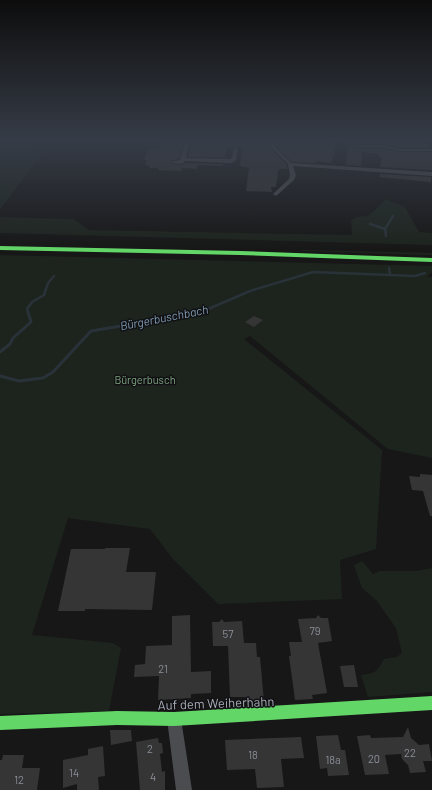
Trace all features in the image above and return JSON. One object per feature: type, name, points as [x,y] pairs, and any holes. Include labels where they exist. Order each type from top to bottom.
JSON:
[{"type":"main road","points":[[0,248],[240,253],[432,260]]},
{"type":"main road","name":"Auf dem Weiherhahn","points":[[0,723],[117,718],[174,719],[432,704]]},
{"type":"street","points":[[276,194],[291,180],[293,176]]},
{"type":"street","points":[[174,719],[184,790]]},
{"type":"green space","points":[[0,176],[25,176],[0,210]]},
{"type":"green space","points":[[386,199],[405,207],[419,232],[432,233],[432,245],[0,233],[0,217],[74,219],[89,230],[352,235],[351,220],[356,217],[368,216]]},
{"type":"green space","points":[[301,251],[432,253],[432,255]]},
{"type":"green space","name":"Bürgerbusch","points":[[0,255],[432,266],[432,272],[427,277],[432,277],[432,458],[388,449],[250,336],[244,339],[382,450],[376,549],[340,560],[342,599],[218,604],[173,559],[150,529],[68,518],[32,635],[113,643],[121,648],[109,711],[0,714]]},
{"type":"green space","points":[[362,561],[373,574],[380,571],[416,571],[432,568],[432,692],[368,697],[361,675],[376,671],[384,659],[397,657],[402,653],[396,628],[377,601],[362,588],[354,565]]},
{"type":"building","points":[[248,176],[277,176],[276,187],[271,187],[272,192],[246,191]]},
{"type":"building","points":[[379,177],[431,177],[431,182]]},
{"type":"building","points":[[254,316],[263,320],[254,327],[245,322]]},
{"type":"building","points":[[420,474],[432,475],[432,516],[430,516],[423,491],[412,490],[409,476],[420,477]]},
{"type":"building","points":[[130,548],[126,572],[156,572],[152,610],[85,609],[85,611],[58,611],[71,549]]},
{"type":"building","points":[[190,615],[191,672],[211,671],[211,693],[191,694],[191,698],[158,700],[159,676],[134,677],[135,665],[145,664],[146,646],[172,645],[172,616]]},
{"type":"building","points":[[318,615],[321,618],[328,618],[332,641],[318,643],[327,693],[312,695],[313,699],[295,700],[289,656],[291,656],[289,642],[302,642],[298,619],[316,618]]},
{"type":"building","points":[[222,619],[224,622],[242,621],[244,643],[256,643],[257,657],[260,657],[264,702],[246,703],[246,697],[230,697],[228,646],[213,646],[212,622],[219,622]]},
{"type":"building","points":[[354,665],[358,687],[344,687],[340,666]]},
{"type":"building","points":[[408,727],[411,738],[419,745],[429,744],[432,761],[423,761],[426,772],[410,773],[408,765],[402,759],[401,754],[385,755],[389,774],[365,775],[357,736],[370,735],[371,738],[403,737]]},
{"type":"building","points":[[110,730],[131,730],[132,741],[111,745]]},
{"type":"building","points":[[338,735],[341,750],[345,750],[349,775],[328,776],[327,768],[320,769],[316,736]]},
{"type":"building","points":[[301,737],[304,758],[281,759],[284,787],[257,788],[255,769],[227,770],[225,740]]},
{"type":"building","points":[[158,738],[159,743],[162,743],[163,753],[160,754],[162,772],[165,771],[165,790],[140,790],[136,742]]},
{"type":"building","points":[[103,746],[105,776],[98,777],[99,790],[77,790],[77,784],[63,788],[63,760],[88,755],[88,749]]},
{"type":"building","points":[[3,755],[24,755],[22,768],[40,768],[37,790],[0,790],[0,760],[2,760]]},
{"type":"waterway","name":"Bürgerbuschbach","points":[[385,229],[393,216]]},
{"type":"waterway","name":"Bürgerbuschbach","points":[[370,224],[385,229]]},
{"type":"waterway","name":"Bürgerbuschbach","points":[[385,229],[386,236]]},
{"type":"waterway","name":"Bürgerbuschbach","points":[[389,268],[390,275]]},
{"type":"waterway","name":"Bürgerbuschbach","points":[[199,313],[250,291],[313,272],[415,276],[425,273]]},
{"type":"waterway","points":[[28,313],[27,309],[32,302],[44,295],[48,283],[54,276]]},
{"type":"waterway","points":[[0,352],[10,344],[13,338],[31,322],[28,312]]},
{"type":"waterway","name":"Bürgerbuschbach","points":[[199,313],[205,312]]},
{"type":"waterway","name":"Bürgerbuschbach","points":[[0,376],[19,381],[43,378],[53,372],[91,331],[199,313]]},
{"type":"traffic: fast","points":[[0,248],[240,253],[432,260]]},
{"type":"traffic: fast","points":[[0,723],[117,718],[174,719],[432,703]]}]
